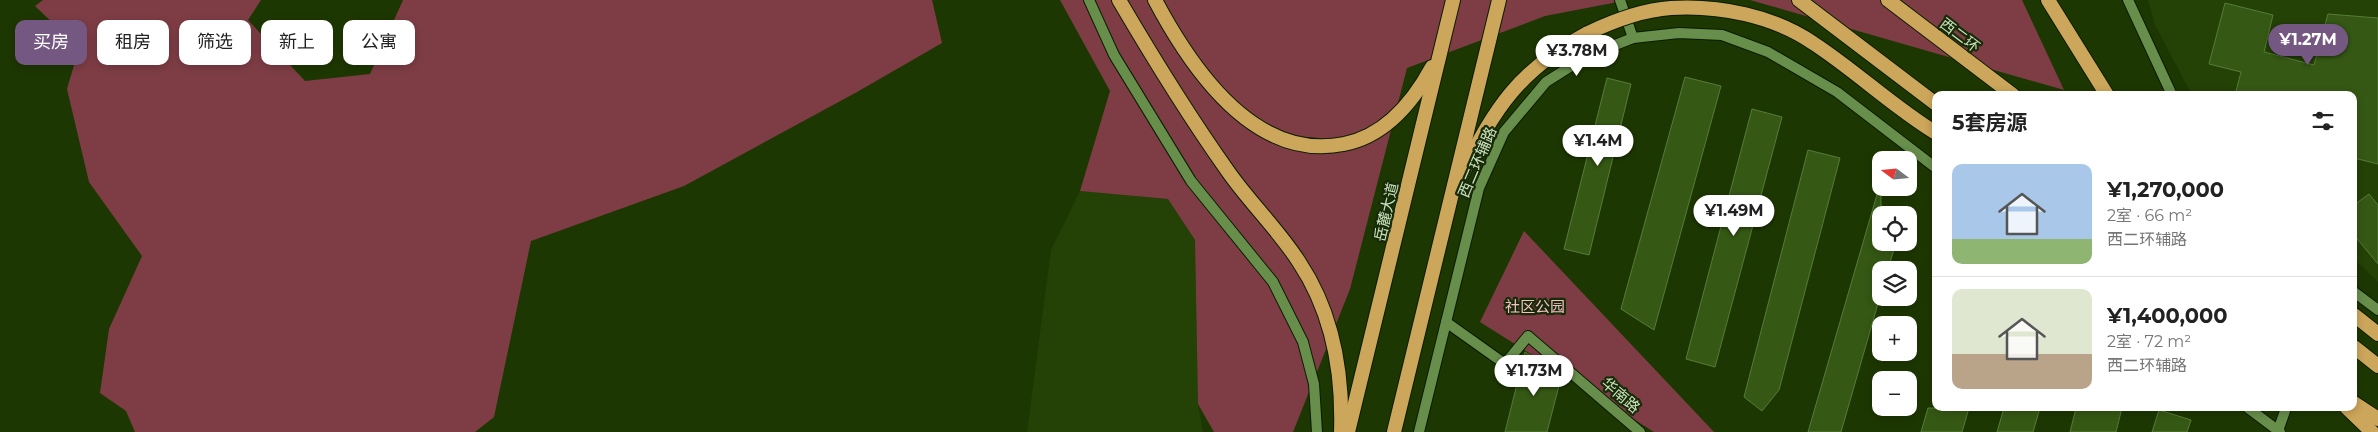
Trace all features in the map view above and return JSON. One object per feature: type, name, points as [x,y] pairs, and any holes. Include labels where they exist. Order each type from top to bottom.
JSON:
[{"type":"highway","points":[[1119,0],[1192,120],[1233,178],[1299,262],[1313,285],[1328,322],[1339,364],[1342,432]]},
{"type":"highway","points":[[1155,0],[1191,60],[1216,90],[1247,119],[1270,135],[1291,144],[1313,147],[1333,146],[1356,142],[1378,131],[1397,115],[1415,95],[1438,55]]},
{"type":"highway","name":"岳麓大道","points":[[1348,432],[1394,246],[1438,55],[1453,0]]},
{"type":"highway","points":[[1394,432],[1499,0]]},
{"type":"highway","points":[[1799,0],[1932,101]]},
{"type":"highway","name":"西二环","points":[[1888,0],[2008,91]]},
{"type":"highway","points":[[2048,0],[2105,91]]},
{"type":"highway","points":[[1448,208],[1471,156],[1502,102],[1541,61],[1588,33],[1623,18],[1671,8],[1717,9],[1780,26],[1812,42],[1932,130]]},
{"type":"highway","points":[[2357,317],[2376,332]]},
{"type":"highway","points":[[2357,349],[2378,366]]},
{"type":"highway","points":[[2357,405],[2378,419]]},
{"type":"highway","points":[[2350,411],[2372,432]]},
{"type":"street","points":[[1089,0],[1114,55],[1191,181],[1273,282],[1303,342],[1314,384],[1317,432]]},
{"type":"street","points":[[1620,0],[1633,38]]},
{"type":"street","points":[[2128,0],[2170,91]]},
{"type":"street","name":"西二环辅路","points":[[1419,432],[1479,188],[1504,132],[1546,82],[1588,56],[1633,38],[1679,33],[1722,35],[1768,52],[1837,92],[1932,165]]},
{"type":"street","points":[[2357,294],[2378,310]]},
{"type":"street","name":"华南路","points":[[1446,322],[1505,364],[1528,336],[1640,432]]},
{"type":"street","points":[[2252,411],[2279,431],[2285,411]]},
{"type":"shaded area","points":[[2148,0],[2378,0],[2378,282],[2357,262],[2357,91],[2190,91],[2155,25]]},
{"type":"shaded area","points":[[1080,191],[1168,199],[1195,240],[1198,404],[1203,432],[1027,432],[1051,250]]},
{"type":"green space","points":[[43,0],[261,0],[248,20],[179,20],[179,65],[251,65],[251,23],[261,34],[261,65],[290,65],[305,81],[370,74],[374,65],[415,65],[415,20],[394,20],[403,0],[932,0],[942,43],[857,92],[684,186],[531,241],[494,417],[475,432],[135,432],[126,411],[100,393],[109,329],[142,256],[89,182],[67,89],[74,65],[87,65],[87,20],[50,20],[35,6]]},
{"type":"green space","points":[[1060,0],[1628,0],[1545,16],[1407,68],[1350,289],[1293,432],[1214,432],[1198,404],[1195,240],[1168,199],[1080,191],[1110,91]]},
{"type":"green space","points":[[1750,0],[2022,0],[2064,90]]},
{"type":"green space","name":"社区公园","points":[[1524,231],[1714,432],[1654,432],[1480,322]]},
{"type":"building","points":[[2225,3],[2273,15],[2264,52],[2314,65],[2328,14],[2378,18],[2378,164],[2357,159],[2357,91],[2236,91],[2241,72],[2209,64]]},
{"type":"building","points":[[1685,77],[1721,86],[1654,330],[1621,309]]},
{"type":"building","points":[[1607,78],[1631,84],[1589,255],[1564,249]]},
{"type":"building","points":[[1752,109],[1782,117],[1715,367],[1686,359]]},
{"type":"building","points":[[1808,150],[1840,158],[1779,390],[1762,411],[1744,397]]},
{"type":"building","points":[[2369,194],[2378,205],[2378,264],[2357,239],[2357,203]]},
{"type":"building","points":[[1877,196],[1881,196],[1881,206],[1874,206]]},
{"type":"building","points":[[1872,212],[1872,251],[1893,251],[1891,261],[1872,261],[1872,306],[1877,306],[1874,316],[1872,316],[1872,324],[1841,432],[1808,432]]},
{"type":"building","points":[[1525,352],[1562,374],[1547,432],[1505,432]]},
{"type":"building","points":[[1928,408],[1932,408],[1932,411],[1968,411],[1962,432],[1921,432]]},
{"type":"building","points":[[2003,411],[2039,411],[2033,432],[1997,432]]},
{"type":"building","points":[[2075,411],[2121,411],[2116,432],[2070,432]]},
{"type":"building","points":[[2159,411],[2191,420],[2187,432],[2152,432]]}]
